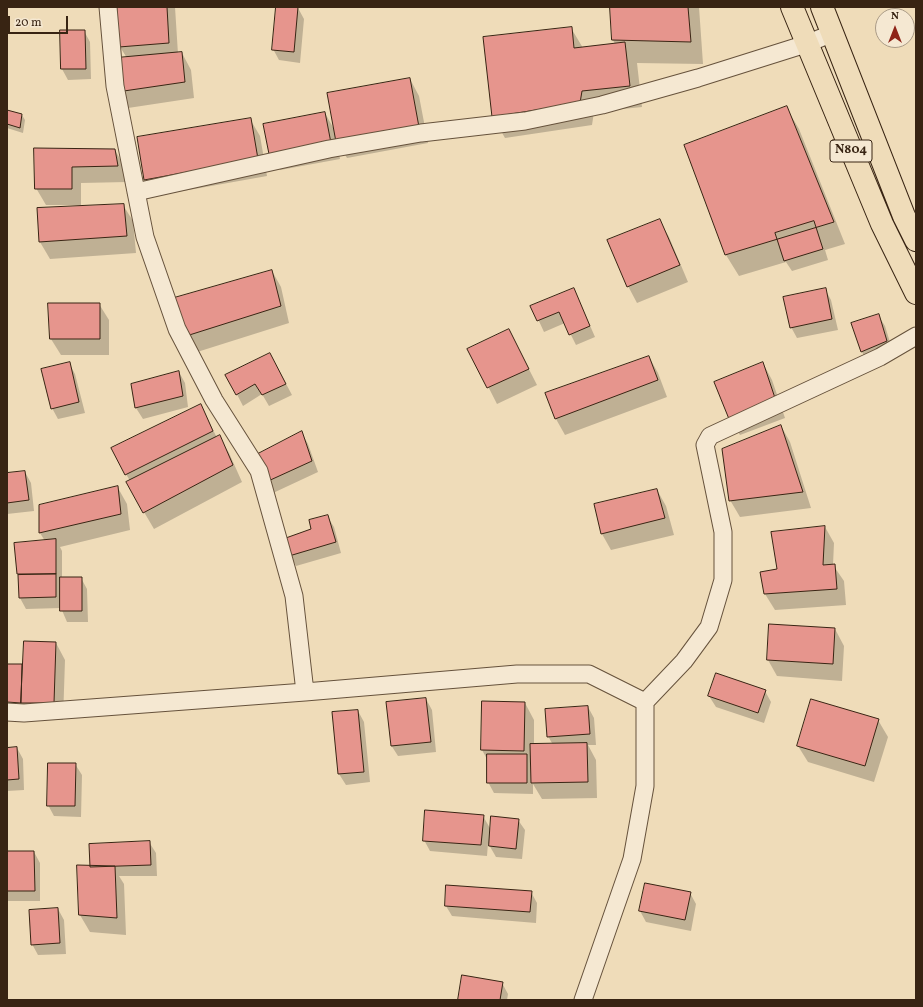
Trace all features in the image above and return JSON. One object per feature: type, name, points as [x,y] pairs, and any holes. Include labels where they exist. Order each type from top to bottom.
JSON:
[{"type":"highway","name":"N804","points":[[792,7],[806,44],[882,224],[916,293]]},
{"type":"highway","name":"N804","points":[[822,7],[904,216],[916,240]]},
{"type":"street","points":[[108,7],[115,86],[145,237],[177,329],[214,400],[259,471],[294,596],[305,692]]},
{"type":"street","points":[[136,192],[328,149],[421,133],[526,121],[602,105],[698,78],[806,44],[833,33]]},
{"type":"street","points":[[583,1000],[632,860],[644,786],[644,702],[684,661],[709,628],[723,580],[723,532],[705,445],[710,436],[722,428],[880,357],[916,336]]},
{"type":"street","points":[[7,712],[24,713],[305,692],[517,674],[589,674],[644,702]]},
{"type":"building","points":[[117,7],[167,7],[169,43],[119,47]]},
{"type":"building","points":[[276,7],[298,7],[294,52],[272,50]]},
{"type":"building","points":[[610,7],[688,7],[691,42],[612,40]]},
{"type":"building","points":[[572,27],[574,48],[625,42],[630,86],[582,91],[580,103],[492,117],[483,37]]},
{"type":"building","points":[[60,30],[85,30],[86,69],[61,69]]},
{"type":"building","points":[[182,52],[185,82],[117,92],[116,58]]},
{"type":"building","points":[[410,78],[419,127],[336,142],[327,93]]},
{"type":"building","points":[[787,106],[834,222],[725,255],[684,145]]},
{"type":"building","points":[[7,110],[22,114],[20,128],[7,124]]},
{"type":"building","points":[[325,112],[331,143],[269,154],[263,124]]},
{"type":"building","points":[[251,118],[258,159],[144,180],[137,137]]},
{"type":"building","points":[[34,148],[115,149],[118,166],[72,167],[72,189],[35,189]]},
{"type":"building","points":[[124,204],[127,236],[39,242],[37,208]]},
{"type":"building","points":[[660,219],[680,265],[627,287],[607,240]]},
{"type":"building","points":[[814,221],[823,249],[784,261],[775,233]]},
{"type":"building","points":[[272,270],[281,306],[183,337],[174,298]]},
{"type":"building","points":[[574,288],[590,326],[569,335],[559,312],[537,321],[530,306]]},
{"type":"building","points":[[826,288],[832,319],[790,328],[783,297]]},
{"type":"building","points":[[48,303],[100,303],[100,339],[50,339]]},
{"type":"building","points":[[879,314],[887,341],[861,352],[851,323]]},
{"type":"building","points":[[509,329],[529,369],[487,388],[467,349]]},
{"type":"building","points":[[270,353],[286,384],[262,395],[255,384],[236,395],[225,375]]},
{"type":"building","points":[[649,356],[658,380],[555,419],[545,393]]},
{"type":"building","points":[[70,362],[79,402],[51,409],[41,369]]},
{"type":"building","points":[[763,362],[776,401],[729,419],[714,382]]},
{"type":"building","points":[[179,371],[183,396],[135,408],[131,384]]},
{"type":"building","points":[[201,404],[213,431],[125,475],[111,448]]},
{"type":"building","points":[[781,425],[803,492],[729,501],[722,449]]},
{"type":"building","points":[[302,431],[312,461],[266,482],[254,456]]},
{"type":"building","points":[[220,435],[233,465],[143,513],[126,482]]},
{"type":"building","points":[[25,471],[29,500],[7,503],[7,473]]},
{"type":"building","points":[[118,486],[121,514],[39,533],[39,505]]},
{"type":"building","points":[[657,489],[665,518],[601,534],[594,504]]},
{"type":"building","points":[[328,515],[336,542],[289,556],[283,539],[311,529],[309,520]]},
{"type":"building","points":[[825,526],[823,565],[835,564],[837,589],[764,594],[760,572],[777,569],[771,532]]},
{"type":"building","points":[[56,539],[56,574],[17,574],[14,543]]},
{"type":"building","points":[[56,574],[56,597],[19,598],[18,575]]},
{"type":"building","points":[[60,577],[82,577],[82,611],[60,611]]},
{"type":"building","points":[[769,624],[835,628],[833,664],[767,660]]},
{"type":"building","points":[[24,641],[56,642],[54,703],[21,703]]},
{"type":"building","points":[[7,664],[22,664],[21,703],[7,702]]},
{"type":"building","points":[[716,673],[766,690],[758,713],[708,696]]},
{"type":"building","points":[[426,698],[431,742],[391,746],[386,702]]},
{"type":"building","points":[[811,699],[879,719],[865,766],[797,746]]},
{"type":"building","points":[[482,701],[525,702],[524,751],[481,750]]},
{"type":"building","points":[[588,706],[590,734],[547,737],[545,709]]},
{"type":"building","points":[[358,710],[364,772],[338,774],[332,712]]},
{"type":"building","points":[[587,743],[588,782],[531,783],[530,744]]},
{"type":"building","points":[[17,747],[19,779],[7,780],[7,748]]},
{"type":"building","points":[[487,754],[527,754],[527,783],[487,783]]},
{"type":"building","points":[[48,763],[76,763],[75,806],[47,806]]},
{"type":"building","points":[[425,810],[484,815],[481,845],[423,841]]},
{"type":"building","points":[[491,816],[519,819],[516,849],[489,846]]},
{"type":"building","points":[[150,841],[151,865],[90,867],[89,844]]},
{"type":"building","points":[[7,851],[34,851],[35,891],[7,891]]},
{"type":"building","points":[[77,865],[115,866],[117,918],[79,915]]},
{"type":"building","points":[[645,883],[691,892],[685,920],[639,911]]},
{"type":"building","points":[[446,885],[532,891],[530,912],[445,906]]},
{"type":"building","points":[[58,908],[60,943],[31,945],[29,910]]},
{"type":"building","points":[[462,975],[503,982],[500,1000],[458,1000]]}]
